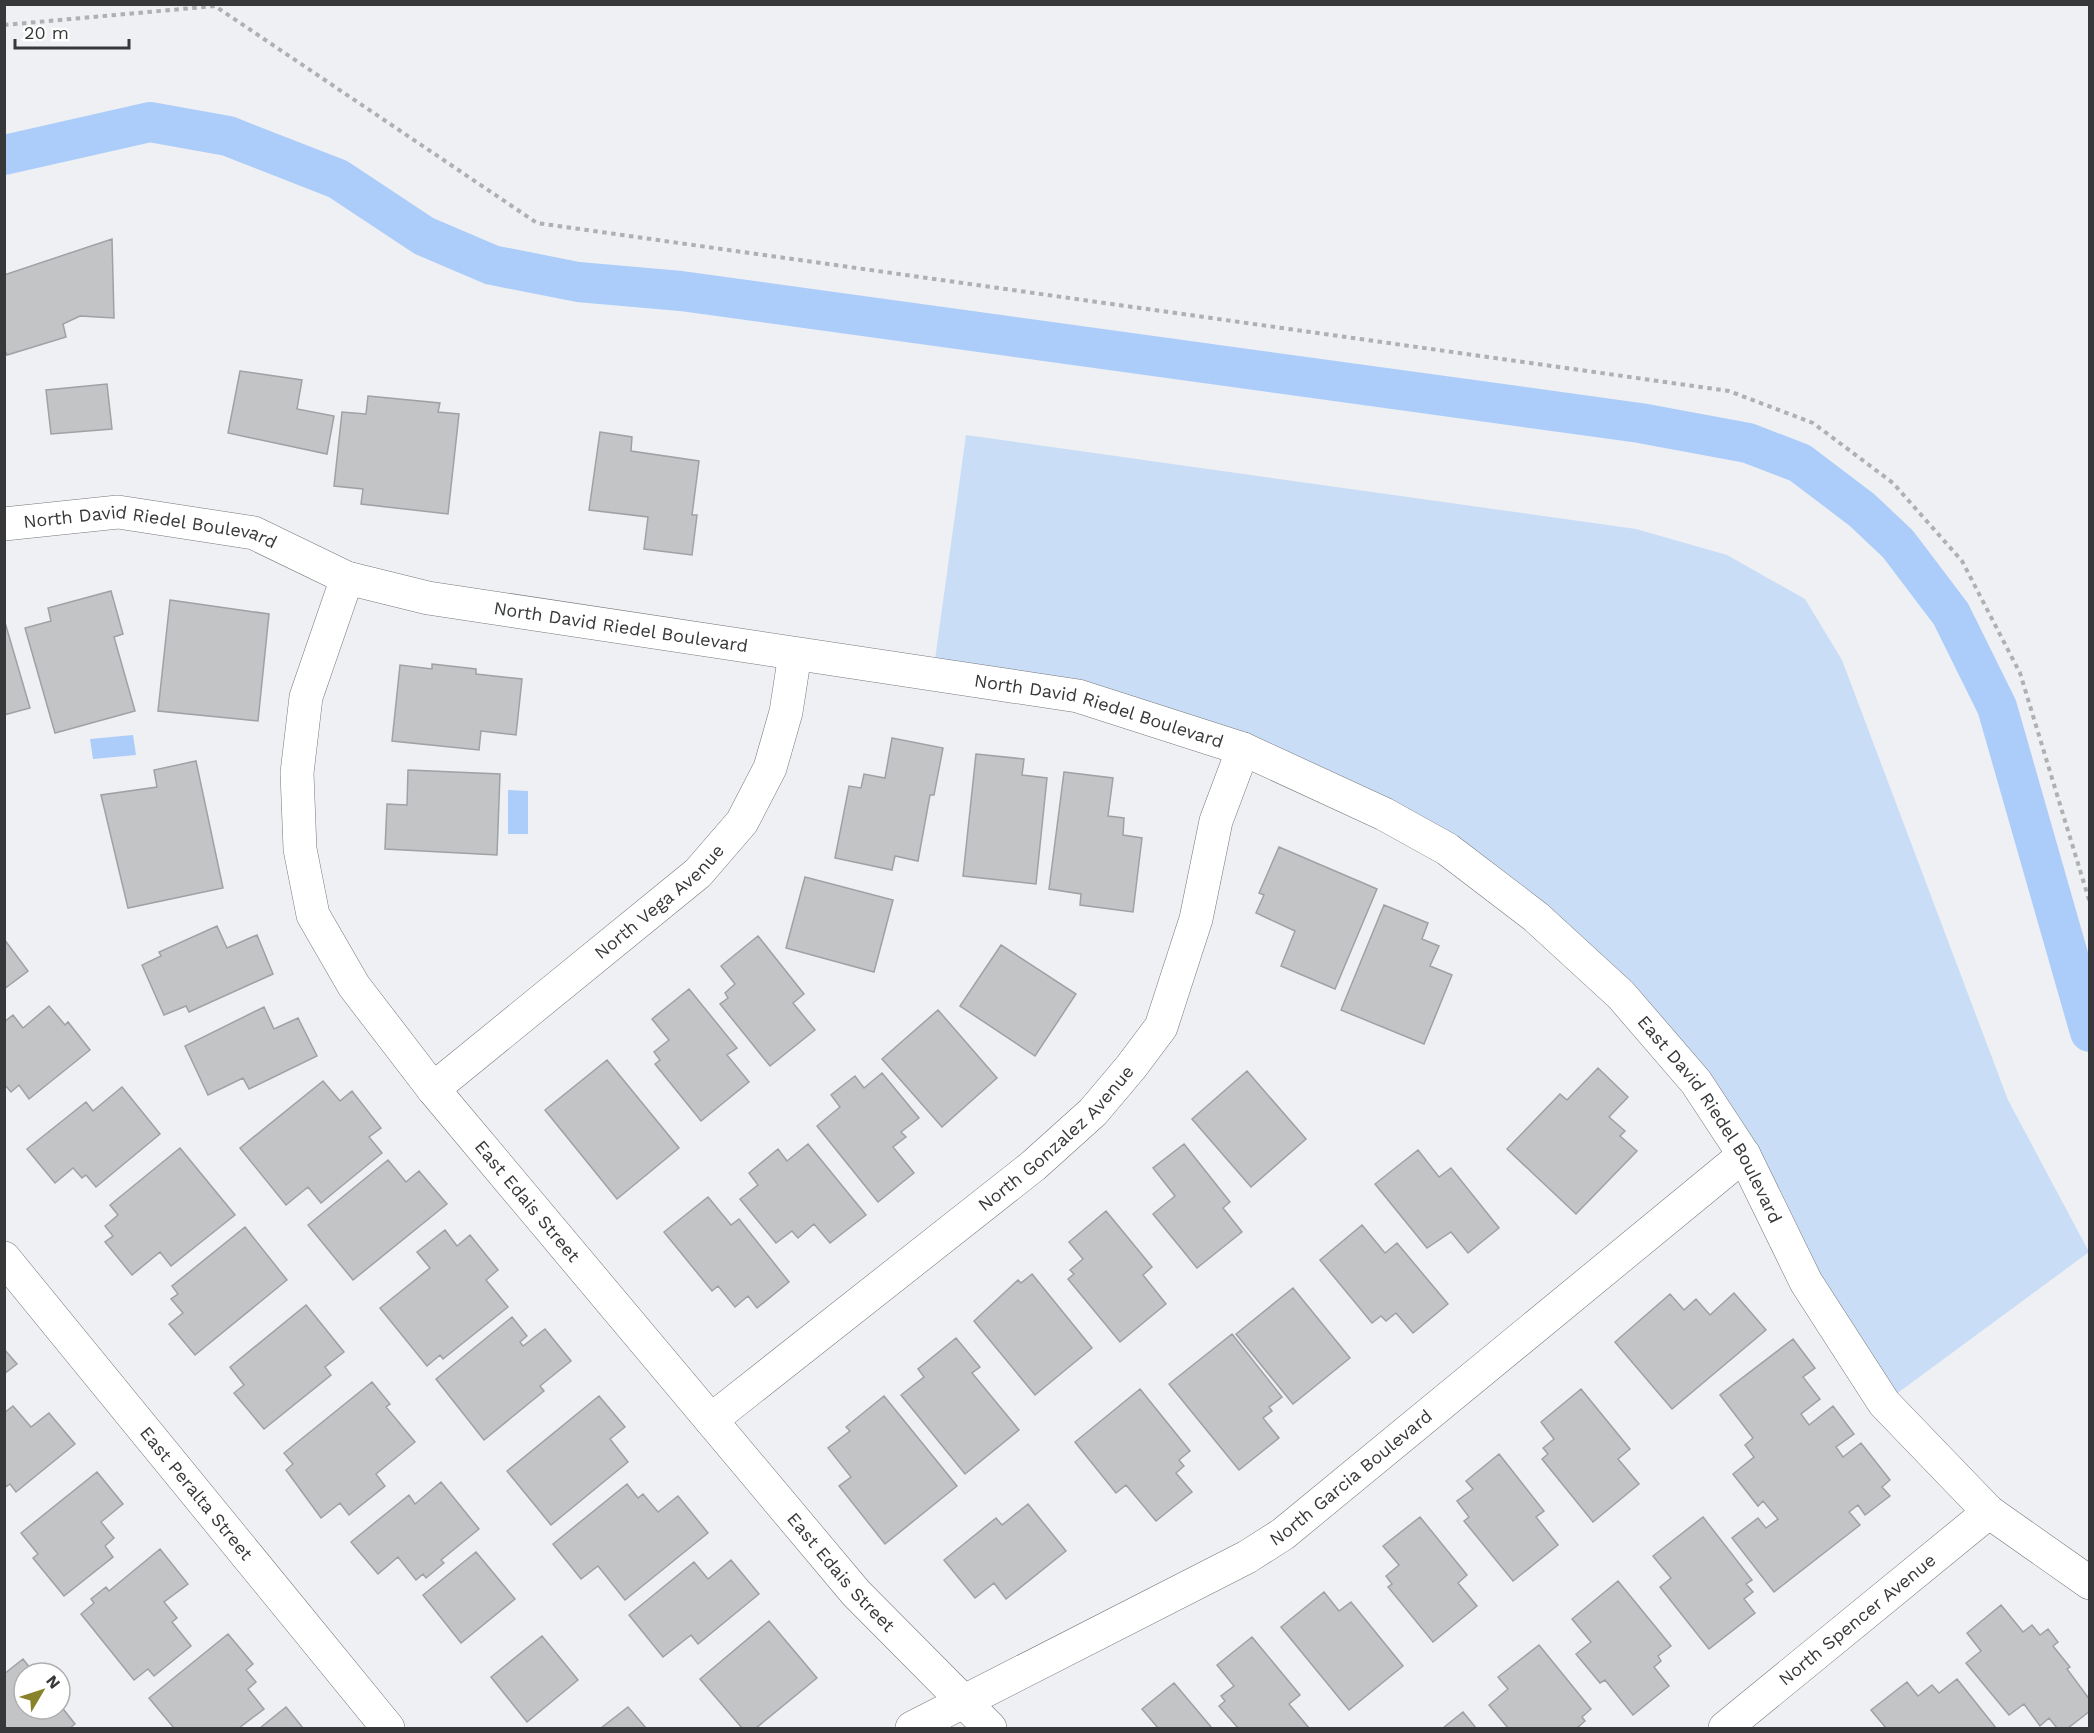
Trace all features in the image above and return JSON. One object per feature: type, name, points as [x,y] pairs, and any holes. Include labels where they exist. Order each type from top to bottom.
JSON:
[{"type":"street","name":"North David Riedel Boulevard","points":[[4,524],[118,512],[243,531],[254,533],[347,578],[428,598],[1078,696],[1243,749]]},
{"type":"street","name":"East Edais Street","points":[[347,578],[306,697],[297,773],[300,849],[313,915],[354,987],[433,1089],[856,1593],[990,1728]]},
{"type":"street","name":"North Vega Avenue","points":[[433,1089],[698,873],[742,822],[770,768],[786,712],[795,654]]},
{"type":"street","name":"East David Riedel Boulevard","points":[[1243,749],[1384,814],[1447,849],[1536,917],[1621,994],[1696,1082],[1744,1155],[1806,1282],[1884,1403],[1989,1512],[2090,1583]]},
{"type":"street","name":"North Gonzalez Avenue","points":[[711,1420],[1033,1166],[1092,1112],[1131,1066],[1161,1027],[1196,919],[1216,821],[1243,749]]},
{"type":"street","name":"North Garcia Boulevard","points":[[912,1728],[1246,1557],[1283,1534],[1744,1155]]},
{"type":"street","name":"East Peralta Street","points":[[4,1258],[388,1728]]},
{"type":"street","name":"North Spencer Avenue","points":[[1725,1728],[1989,1512]]},
{"type":"path","points":[[4,25],[215,6],[537,223],[1729,391],[1813,423],[1893,483],[1962,561],[2020,673],[2090,903]]},
{"type":"shaded area","points":[[966,435],[1636,529],[1727,555],[1805,599],[1842,660],[2008,1100],[2089,1252],[1884,1403],[1744,1155],[1536,917],[1243,749],[933,674]]},
{"type":"water","points":[[133,735],[136,755],[93,759],[90,739]]},
{"type":"water","points":[[508,790],[528,791],[528,834],[508,834]]},
{"type":"building","points":[[112,239],[114,318],[80,316],[63,324],[66,337],[7,355],[4,348],[4,275]]},
{"type":"building","points":[[240,371],[302,380],[297,409],[334,416],[327,454],[228,433]]},
{"type":"building","points":[[107,384],[112,429],[51,434],[46,390]]},
{"type":"building","points":[[368,396],[440,403],[438,412],[459,414],[448,514],[361,504],[363,489],[334,486],[342,412],[366,414]]},
{"type":"building","points":[[600,432],[632,437],[631,451],[699,461],[692,515],[697,515],[692,555],[644,549],[648,517],[589,510]]},
{"type":"building","points":[[111,591],[123,634],[114,637],[135,711],[55,733],[25,628],[51,621],[48,608]]},
{"type":"building","points":[[170,600],[269,614],[258,721],[158,711]]},
{"type":"building","points":[[4,619],[30,708],[4,715]]},
{"type":"building","points":[[432,664],[476,669],[476,674],[522,679],[516,735],[481,731],[479,750],[392,741],[400,665],[432,669]]},
{"type":"building","points":[[892,738],[943,748],[934,795],[930,795],[918,861],[895,856],[892,870],[835,858],[849,786],[861,788],[864,774],[885,778]]},
{"type":"building","points":[[976,754],[1024,759],[1022,775],[1047,778],[1036,884],[963,876]]},
{"type":"building","points":[[196,761],[223,888],[128,908],[101,795],[157,787],[154,770]]},
{"type":"building","points":[[408,770],[500,774],[497,855],[385,849],[387,804],[407,805]]},
{"type":"building","points":[[1064,772],[1113,778],[1108,816],[1124,818],[1123,835],[1142,838],[1133,912],[1080,905],[1081,894],[1049,889]]},
{"type":"building","points":[[1279,847],[1377,889],[1335,989],[1281,966],[1295,931],[1256,913],[1264,895],[1259,893]]},
{"type":"building","points":[[805,877],[893,900],[874,972],[786,948]]},
{"type":"building","points":[[1384,905],[1428,923],[1422,939],[1439,946],[1430,966],[1452,975],[1424,1044],[1341,1010]]},
{"type":"building","points":[[217,926],[227,948],[257,935],[273,974],[189,1012],[186,1006],[164,1015],[142,965],[161,956],[159,952]]},
{"type":"building","points":[[758,936],[804,994],[793,1003],[815,1030],[770,1066],[720,1004],[728,998],[725,993],[735,984],[721,966]]},
{"type":"building","points":[[4,939],[28,971],[4,989]]},
{"type":"building","points":[[1001,945],[1076,994],[1035,1056],[960,1006]]},
{"type":"building","points":[[689,989],[737,1048],[727,1055],[749,1082],[701,1121],[655,1064],[660,1060],[654,1052],[669,1040],[652,1019]]},
{"type":"building","points":[[49,1006],[65,1025],[68,1022],[90,1050],[29,1099],[19,1085],[11,1092],[4,1084],[4,1022],[13,1015],[23,1028]]},
{"type":"building","points":[[264,1007],[274,1029],[298,1018],[317,1056],[249,1089],[243,1078],[208,1095],[185,1046]]},
{"type":"building","points":[[938,1010],[997,1078],[942,1127],[882,1059]]},
{"type":"building","points":[[607,1060],[679,1148],[617,1199],[545,1110]]},
{"type":"building","points":[[1598,1068],[1628,1097],[1609,1117],[1625,1131],[1620,1136],[1637,1151],[1576,1214],[1507,1149],[1560,1094],[1567,1100]]},
{"type":"building","points":[[1247,1071],[1306,1139],[1251,1187],[1192,1119]]},
{"type":"building","points":[[882,1073],[919,1118],[901,1132],[906,1137],[893,1147],[914,1173],[878,1202],[817,1126],[840,1107],[831,1095],[855,1076],[864,1088]]},
{"type":"building","points":[[323,1081],[340,1101],[352,1091],[381,1128],[369,1137],[382,1153],[321,1203],[308,1187],[286,1205],[240,1148]]},
{"type":"building","points":[[122,1087],[160,1134],[96,1187],[86,1175],[82,1178],[73,1168],[55,1183],[27,1149],[86,1102],[93,1111]]},
{"type":"building","points":[[808,1144],[866,1215],[830,1243],[814,1224],[798,1238],[792,1231],[776,1243],[740,1199],[758,1185],[749,1173],[778,1149],[787,1161]]},
{"type":"building","points":[[1184,1144],[1230,1202],[1223,1208],[1242,1232],[1197,1268],[1153,1214],[1175,1196],[1153,1168]]},
{"type":"building","points":[[180,1148],[235,1215],[171,1266],[160,1252],[132,1275],[105,1242],[113,1236],[105,1226],[118,1215],[110,1205]]},
{"type":"building","points":[[1418,1150],[1439,1177],[1451,1168],[1499,1228],[1468,1253],[1451,1232],[1427,1248],[1375,1184]]},
{"type":"building","points":[[388,1160],[406,1182],[419,1171],[447,1204],[353,1280],[308,1225]]},
{"type":"building","points":[[708,1197],[731,1225],[739,1219],[789,1282],[757,1308],[748,1296],[735,1307],[718,1286],[712,1291],[664,1232]]},
{"type":"building","points":[[1106,1211],[1152,1267],[1143,1275],[1166,1304],[1120,1342],[1068,1279],[1074,1274],[1070,1270],[1083,1259],[1069,1242]]},
{"type":"building","points":[[1362,1225],[1385,1253],[1397,1243],[1448,1304],[1413,1333],[1396,1313],[1386,1321],[1381,1316],[1372,1323],[1320,1260]]},
{"type":"building","points":[[245,1227],[287,1280],[195,1355],[169,1324],[183,1313],[171,1299],[178,1294],[172,1286]]},
{"type":"building","points":[[445,1230],[457,1246],[470,1235],[498,1270],[486,1280],[508,1307],[443,1359],[440,1355],[427,1366],[380,1308],[430,1268],[417,1252]]},
{"type":"building","points":[[1032,1274],[1092,1348],[1035,1395],[974,1321],[1018,1280],[1021,1283]]},
{"type":"building","points":[[1293,1288],[1350,1358],[1293,1404],[1236,1334]]},
{"type":"building","points":[[1734,1293],[1766,1330],[1672,1409],[1615,1342],[1670,1294],[1684,1310],[1696,1299],[1710,1315]]},
{"type":"building","points":[[306,1305],[344,1352],[325,1367],[331,1375],[264,1429],[234,1393],[244,1385],[230,1367]]},
{"type":"building","points":[[512,1317],[527,1336],[520,1342],[523,1346],[545,1329],[571,1361],[540,1386],[544,1391],[484,1440],[436,1379]]},
{"type":"building","points":[[1232,1334],[1282,1397],[1269,1407],[1272,1411],[1263,1418],[1279,1438],[1239,1470],[1169,1384]]},
{"type":"building","points":[[956,1338],[980,1367],[972,1373],[1019,1430],[965,1474],[901,1395],[924,1377],[918,1369]]},
{"type":"building","points":[[1793,1339],[1815,1368],[1803,1377],[1820,1399],[1801,1414],[1809,1425],[1833,1406],[1854,1434],[1836,1447],[1843,1457],[1861,1443],[1890,1480],[1882,1487],[1890,1496],[1865,1515],[1858,1505],[1849,1512],[1860,1525],[1774,1592],[1732,1538],[1758,1518],[1766,1528],[1778,1519],[1763,1501],[1758,1506],[1733,1474],[1754,1457],[1745,1445],[1753,1438],[1720,1395]]},
{"type":"building","points":[[4,1349],[17,1364],[4,1374]]},
{"type":"building","points":[[372,1382],[390,1404],[386,1407],[415,1442],[376,1474],[385,1486],[349,1515],[340,1503],[321,1518],[286,1470],[293,1464],[284,1453]]},
{"type":"building","points":[[1140,1389],[1190,1451],[1179,1460],[1184,1466],[1176,1473],[1192,1492],[1156,1521],[1126,1485],[1116,1493],[1075,1442]]},
{"type":"building","points":[[1581,1389],[1630,1449],[1618,1459],[1639,1484],[1593,1522],[1542,1459],[1548,1454],[1543,1448],[1554,1439],[1541,1422]]},
{"type":"building","points":[[599,1396],[625,1427],[610,1439],[628,1462],[551,1525],[507,1471]]},
{"type":"building","points":[[884,1396],[957,1486],[885,1544],[839,1486],[851,1477],[828,1448],[850,1431],[846,1427]]},
{"type":"building","points":[[13,1406],[31,1427],[49,1413],[75,1444],[16,1492],[10,1484],[4,1488],[4,1413]]},
{"type":"building","points":[[1499,1454],[1544,1511],[1536,1517],[1558,1545],[1513,1581],[1464,1521],[1469,1517],[1457,1501],[1473,1489],[1466,1481]]},
{"type":"building","points":[[97,1472],[123,1504],[101,1522],[114,1538],[105,1546],[113,1557],[64,1596],[33,1558],[38,1554],[21,1533]]},
{"type":"building","points":[[441,1482],[479,1529],[441,1560],[444,1563],[426,1578],[423,1574],[416,1580],[398,1557],[378,1574],[351,1542],[409,1495],[415,1504]]},
{"type":"building","points":[[627,1484],[638,1498],[643,1494],[658,1512],[678,1496],[708,1533],[625,1600],[598,1566],[581,1579],[553,1544]]},
{"type":"building","points":[[1028,1504],[1066,1551],[1006,1599],[994,1583],[975,1598],[944,1560],[996,1518],[1002,1525]]},
{"type":"building","points":[[1420,1517],[1467,1575],[1458,1583],[1477,1606],[1433,1642],[1388,1587],[1392,1584],[1386,1576],[1399,1565],[1383,1546]]},
{"type":"building","points":[[1703,1517],[1752,1580],[1746,1584],[1753,1592],[1744,1599],[1755,1613],[1709,1649],[1660,1587],[1671,1578],[1653,1556]]},
{"type":"building","points":[[160,1549],[188,1584],[164,1602],[177,1618],[172,1622],[191,1646],[154,1676],[148,1669],[134,1680],[81,1614],[94,1603],[91,1599],[106,1587],[109,1591]]},
{"type":"building","points":[[476,1552],[515,1599],[461,1643],[423,1595]]},
{"type":"building","points":[[731,1560],[759,1594],[698,1644],[691,1635],[663,1657],[629,1615],[694,1562],[708,1579]]},
{"type":"building","points":[[1618,1581],[1671,1646],[1658,1656],[1661,1661],[1654,1667],[1669,1686],[1633,1715],[1605,1680],[1600,1683],[1576,1654],[1591,1642],[1572,1619]]},
{"type":"building","points":[[1324,1592],[1339,1611],[1351,1602],[1403,1666],[1349,1710],[1281,1627]]},
{"type":"building","points":[[2001,1605],[2023,1632],[2032,1625],[2040,1635],[2048,1629],[2058,1642],[2053,1646],[2070,1667],[2067,1669],[2090,1700],[2090,1711],[2068,1728],[2057,1728],[2049,1718],[2040,1726],[2024,1704],[2009,1715],[1966,1663],[1981,1651],[1967,1633]]},
{"type":"building","points":[[769,1621],[817,1678],[756,1728],[742,1728],[700,1679]]},
{"type":"building","points":[[228,1634],[253,1664],[246,1670],[256,1682],[248,1689],[264,1709],[239,1728],[174,1728],[149,1698]]},
{"type":"building","points":[[542,1636],[578,1680],[527,1722],[491,1677]]},
{"type":"building","points":[[1252,1637],[1300,1695],[1289,1704],[1309,1728],[1238,1728],[1219,1706],[1225,1701],[1221,1696],[1234,1686],[1217,1665]]},
{"type":"building","points":[[1539,1645],[1591,1709],[1582,1717],[1585,1721],[1577,1728],[1508,1728],[1489,1705],[1508,1689],[1498,1677]]},
{"type":"building","points":[[12,1668],[12,1721],[72,1720],[75,1724],[70,1728],[4,1728],[4,1674]]},
{"type":"building","points":[[1957,1679],[1996,1728],[1886,1728],[1871,1710],[1907,1682],[1918,1696],[1932,1685],[1939,1693]]},
{"type":"building","points":[[1174,1683],[1212,1728],[1158,1728],[1142,1709]]},
{"type":"building","points":[[286,1707],[303,1728],[260,1728]]},
{"type":"building","points":[[628,1707],[646,1728],[601,1728]]},
{"type":"building","points":[[1463,1712],[1476,1728],[1443,1728]]},
{"type":"waterway","points":[[4,155],[150,122],[228,136],[338,179],[424,236],[492,265],[578,282],[681,291],[1640,423],[1748,443],[1800,463],[1862,510],[1898,544],[1951,614],[1997,707],[2090,1032]]}]
